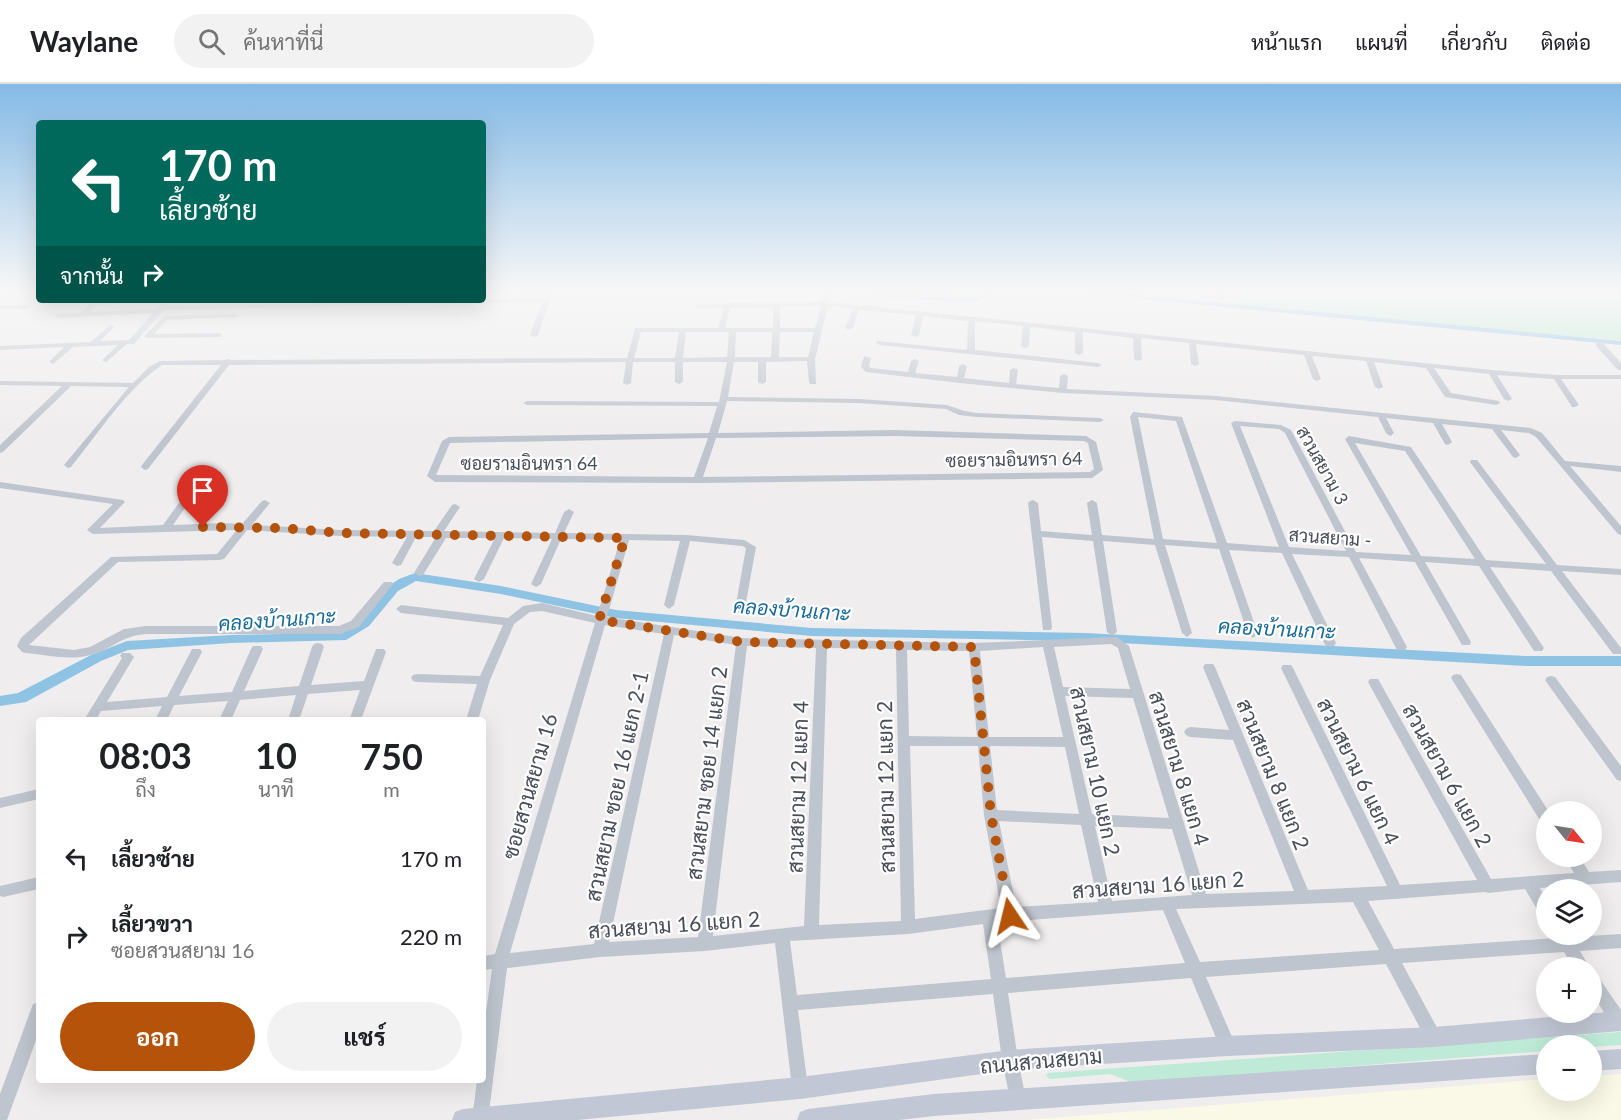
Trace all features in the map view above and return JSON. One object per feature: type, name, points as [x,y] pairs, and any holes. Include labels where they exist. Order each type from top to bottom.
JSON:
[{"type":"street","points":[[38,347],[46,339]]},
{"type":"street","points":[[55,346],[63,339]]},
{"type":"street","points":[[93,344],[98,339]]},
{"type":"street","points":[[0,348],[124,343],[134,339]]},
{"type":"street","points":[[627,382],[635,339]]},
{"type":"street","points":[[679,382],[678,359],[681,339]]},
{"type":"street","points":[[698,480],[723,402],[732,359],[733,339]]},
{"type":"street","points":[[775,359],[776,339]]},
{"type":"street","points":[[813,382],[811,359],[816,339]]},
{"type":"street","points":[[970,351],[971,339]]},
{"type":"street","points":[[1025,346],[1026,339]]},
{"type":"street","points":[[1079,339],[1079,353]]},
{"type":"street","points":[[1137,339],[1138,359]]},
{"type":"street","points":[[1174,339],[1492,372],[1556,377],[1621,377]]},
{"type":"street","points":[[1192,341],[1195,364]]},
{"type":"street","points":[[106,360],[124,343]]},
{"type":"street","points":[[880,343],[1098,365]]},
{"type":"street","points":[[1599,344],[1621,368]]},
{"type":"street","points":[[53,362],[71,345]]},
{"type":"street","points":[[1307,353],[1317,379]]},
{"type":"street","points":[[867,358],[865,367],[869,370],[960,381],[1063,391],[1216,398],[1535,432],[1621,532]]},
{"type":"street","points":[[762,359],[762,382]]},
{"type":"street","points":[[68,465],[135,385],[157,364],[228,361],[811,359]]},
{"type":"street","points":[[1369,359],[1379,387]]},
{"type":"street","points":[[145,467],[228,361]]},
{"type":"street","points":[[911,375],[915,361]]},
{"type":"street","points":[[1428,365],[1448,395],[1496,404]]},
{"type":"street","points":[[960,381],[963,366]]},
{"type":"street","points":[[1012,386],[1014,370]]},
{"type":"street","points":[[1492,372],[1508,399]]},
{"type":"street","points":[[1063,391],[1064,376]]},
{"type":"street","points":[[1556,377],[1575,405]]},
{"type":"street","points":[[1113,383],[1116,393]]},
{"type":"street","points":[[2,384],[135,385]]},
{"type":"street","points":[[0,450],[69,384]]},
{"type":"street","points":[[527,404],[859,401],[947,407],[962,413],[977,415],[1100,420]]},
{"type":"street","points":[[1187,633],[1159,541],[1134,417],[1136,414],[1179,419],[1253,634]]},
{"type":"street","points":[[1381,416],[1390,433]]},
{"type":"street","name":"สวนสยาม 3","points":[[1330,643],[1285,550],[1235,423],[1286,429],[1401,647]]},
{"type":"street","points":[[1437,423],[1448,442]]},
{"type":"street","points":[[1495,428],[1516,455]]},
{"type":"street","name":"ซอยรามอินทรา 64","points":[[895,433],[1086,439],[1092,442],[1099,470],[1092,475],[698,480],[432,478],[447,440],[713,436],[895,433]]},
{"type":"street","name":"สวนสยาม 3","points":[[1466,642],[1349,439],[1408,449],[1538,648]]},
{"type":"street","points":[[1474,462],[1617,651]]},
{"type":"street","points":[[1562,463],[1621,469]]},
{"type":"street","points":[[3,488],[120,502],[93,531],[247,527],[340,533],[686,538],[744,543],[751,547],[740,610]]},
{"type":"street","points":[[165,529],[184,502]]},
{"type":"street","points":[[265,503],[224,555],[214,558],[123,557],[116,559],[25,641],[23,646],[74,654],[93,650],[128,632],[146,630],[340,630],[355,624],[388,584]]},
{"type":"street","points":[[1033,503],[1047,627]]},
{"type":"street","points":[[1092,503],[1112,632]]},
{"type":"street","points":[[419,573],[455,507]]},
{"type":"street","points":[[536,584],[569,512]]},
{"type":"street","points":[[398,563],[413,534]]},
{"type":"street","name":"สวนสยาม -","points":[[1037,534],[1621,572]]},
{"type":"street","points":[[479,579],[501,535]]},
{"type":"street","name":"ซอยสวนสยาม 16","points":[[486,1047],[500,962],[625,538]]},
{"type":"street","points":[[669,605],[686,538]]},
{"type":"street","points":[[473,717],[484,680],[510,622],[527,609],[543,607],[601,614],[670,631],[742,642],[974,647],[1048,643]]},
{"type":"street","points":[[401,609],[510,622]]},
{"type":"street","name":"สวนสยาม ซอย 16 แยก 2-1","points":[[600,950],[670,631]]},
{"type":"street","name":"สวนสยาม 8 แยก 4","points":[[1048,643],[1113,640],[1123,646],[1201,901]]},
{"type":"street","name":"สวนสยาม ซอย 14 แยก 2","points":[[705,944],[742,642]]},
{"type":"street","name":"สวนสยาม 10 แยก 2","points":[[1048,643],[1106,908]]},
{"type":"street","name":"สวนสยาม 12 แยก 4","points":[[811,932],[822,644]]},
{"type":"street","name":"สวนสยาม 12 แยก 2","points":[[901,646],[909,927]]},
{"type":"street","points":[[295,717],[318,647]]},
{"type":"street","points":[[974,647],[991,815],[1010,916]]},
{"type":"street","points":[[226,717],[257,649]]},
{"type":"street","points":[[162,717],[196,652]]},
{"type":"street","points":[[356,717],[380,652]]},
{"type":"street","points":[[92,717],[128,657],[126,656]]},
{"type":"street","name":"สวนสยาม 8 แยก 2","points":[[1209,667],[1303,896]]},
{"type":"street","name":"สวนสยาม 6 แยก 4","points":[[1287,668],[1396,891]]},
{"type":"street","points":[[417,678],[484,680]]},
{"type":"street","points":[[1457,678],[1536,802]]},
{"type":"street","points":[[1551,680],[1621,776]]},
{"type":"street","name":"สวนสยาม 6 แยก 2","points":[[1374,682],[1488,886]]},
{"type":"street","points":[[98,707],[369,685]]},
{"type":"street","points":[[1058,691],[1137,694]]},
{"type":"street","points":[[1190,732],[1236,735]]},
{"type":"street","points":[[904,741],[1069,742]]},
{"type":"street","points":[[0,803],[36,795]]},
{"type":"street","points":[[991,815],[1178,824]]},
{"type":"street","points":[[1578,867],[1585,878]]},
{"type":"street","name":"สวนสยาม 16 แยก 2","points":[[486,963],[600,950],[782,937],[811,932],[909,927],[989,916],[1201,901],[1357,895],[1621,876]]},
{"type":"street","points":[[3,891],[36,884]]},
{"type":"street","points":[[1529,884],[1536,895]]},
{"type":"street","points":[[1357,895],[1434,1037]]},
{"type":"street","points":[[1167,904],[1228,1046]]},
{"type":"street","points":[[989,916],[1018,1100]]},
{"type":"street","points":[[782,937],[800,1088]]},
{"type":"street","points":[[1602,940],[1621,941]]},
{"type":"street","points":[[790,1003],[1195,970],[1391,957],[1536,942]]},
{"type":"street","points":[[1602,995],[1620,1021]]},
{"type":"street","points":[[0,1117],[36,1018]]},
{"type":"street","name":"ถนนสวนสยาม","points":[[474,1119],[800,1088],[1010,1060],[1228,1046],[1434,1037],[1620,1021]]},
{"type":"street","points":[[1602,1060],[1621,1059]]},
{"type":"street","name":"ถนนสวนสยาม","points":[[808,1120],[935,1112],[1018,1100],[1536,1065]]},
{"type":"street","name":"ซอยสวนสยาม 16","points":[[474,1119],[480,1083]]},
{"type":"shaded area","points":[[1621,1074],[1621,1120],[1025,1120],[1536,1080],[1536,1101],[1602,1101],[1602,1075]]},
{"type":"green space","points":[[1621,1032],[1621,1045],[1602,1046],[1602,1035],[1579,1035]]},
{"type":"green space","points":[[1536,1038],[1536,1052],[1133,1083],[1110,1074],[1050,1079],[1046,1076],[1048,1073]]},
{"type":"waterway","points":[[1583,339],[1621,343]]},
{"type":"waterway","name":"คลองบ้านเกาะ","points":[[0,701],[21,698],[96,658],[127,646],[231,639],[342,637],[365,623],[393,588],[415,577],[501,590],[616,614],[812,632],[1085,637],[1526,661],[1621,661]]},
{"type":"route","points":[[203,527],[282,528],[340,533],[625,538],[599,620],[742,642],[974,647],[991,815],[1010,916]]}]
